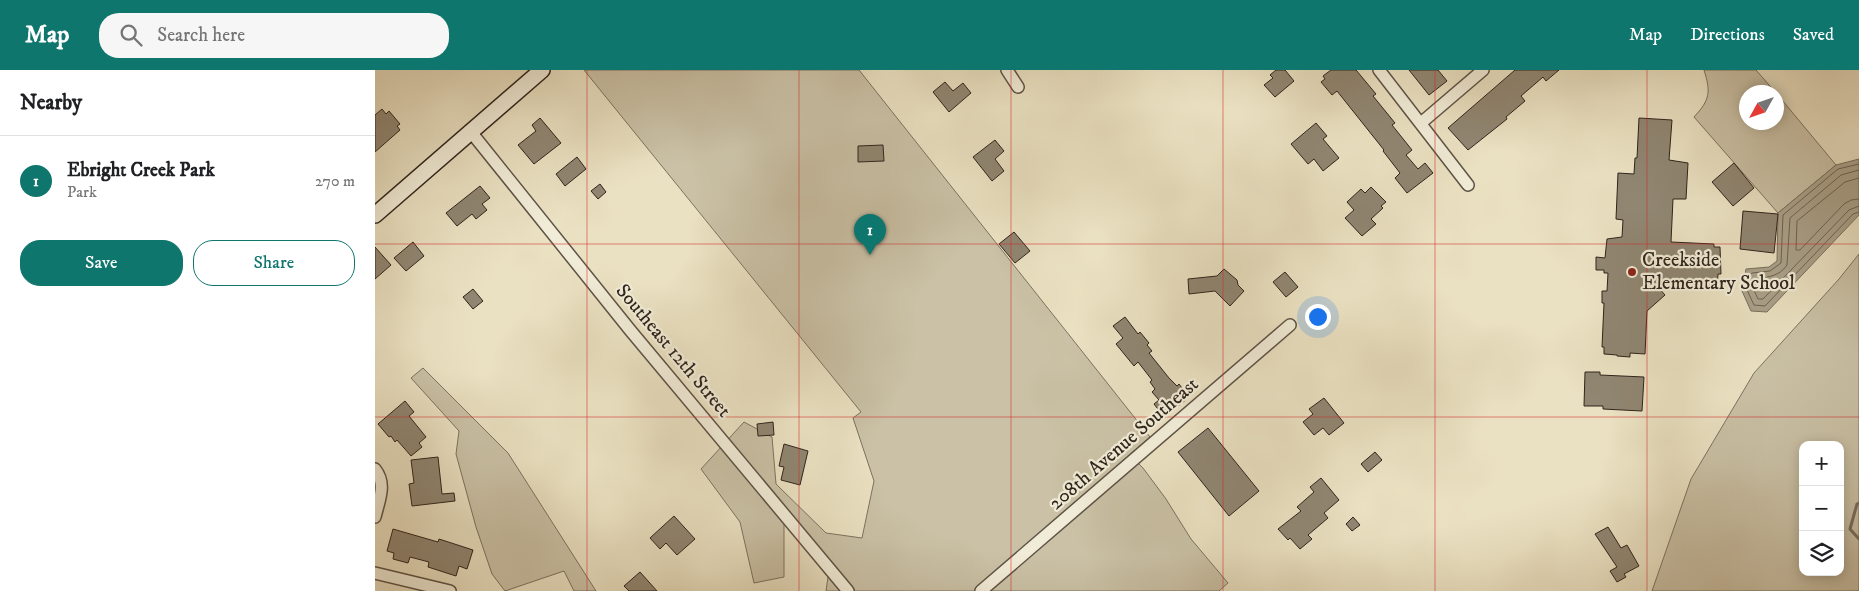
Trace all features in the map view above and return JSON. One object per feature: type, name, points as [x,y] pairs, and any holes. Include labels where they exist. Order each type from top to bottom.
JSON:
[{"type":"street","points":[[376,212],[542,70]]},
{"type":"street","points":[[1007,70],[1018,87]]},
{"type":"street","points":[[1379,70],[1467,185]]},
{"type":"street","points":[[1421,123],[1483,70]]},
{"type":"street","name":"Southeast 12th Street","points":[[471,132],[630,330],[848,591]]},
{"type":"street","name":"208th Avenue Southeast","points":[[981,591],[1291,325]]},
{"type":"street","points":[[375,469],[381,480],[382,490],[375,517]]},
{"type":"street","points":[[375,573],[450,591]]},
{"type":"shaded area","points":[[584,70],[859,70],[1150,437],[1128,456],[1131,456],[1143,468],[1166,499],[1191,539],[1228,583],[1219,591],[826,591],[828,577],[784,523],[784,577],[754,583],[740,522],[701,469],[744,422],[772,437],[776,484],[826,533],[862,538],[874,481],[853,418],[861,412]]},
{"type":"shaded area","points":[[1704,70],[1756,70],[1769,85],[1739,85],[1739,130],[1784,130],[1784,102],[1836,165],[1778,213],[1694,117],[1706,100],[1708,84]]},
{"type":"shaded area","points":[[1859,254],[1859,591],[1652,591],[1691,479],[1754,373],[1839,279]]},
{"type":"shaded area","points":[[423,368],[508,453],[596,591],[574,591],[564,571],[505,591],[492,574],[476,527],[456,454],[459,431],[411,378]]},
{"type":"water","points":[[1859,159],[1859,215],[1767,312],[1751,311],[1742,291],[1746,269],[1769,267],[1777,261],[1778,213],[1836,165]]},
{"type":"building","points":[[1276,70],[1285,70],[1294,81],[1275,97],[1264,85],[1273,78],[1270,75]]},
{"type":"building","points":[[1331,70],[1356,70],[1376,94],[1373,96],[1395,123],[1392,125],[1412,150],[1406,155],[1418,169],[1425,163],[1433,173],[1407,193],[1395,178],[1400,173],[1384,150],[1337,91],[1332,95],[1321,82],[1325,79],[1323,76]]},
{"type":"building","points":[[1409,70],[1438,70],[1447,81],[1429,95]]},
{"type":"building","points":[[1515,70],[1559,70],[1546,81],[1543,77],[1521,96],[1525,101],[1506,117],[1507,119],[1468,150],[1448,128]]},
{"type":"building","points":[[945,82],[953,91],[963,83],[971,93],[949,112],[933,92]]},
{"type":"building","points":[[382,109],[386,114],[389,111],[400,124],[397,126],[400,130],[375,152],[375,115]]},
{"type":"building","points":[[540,118],[561,143],[534,164],[518,145],[536,131],[532,125]]},
{"type":"building","points":[[1639,118],[1672,120],[1669,160],[1688,163],[1686,199],[1673,199],[1671,242],[1714,244],[1714,247],[1720,247],[1721,274],[1718,274],[1717,289],[1657,286],[1665,295],[1647,311],[1645,354],[1630,353],[1630,357],[1604,354],[1604,347],[1602,347],[1604,303],[1602,303],[1602,291],[1607,291],[1608,273],[1604,273],[1604,270],[1596,270],[1596,257],[1605,258],[1607,239],[1622,237],[1623,220],[1616,219],[1618,173],[1634,174],[1635,158],[1637,158]]},
{"type":"building","points":[[1316,123],[1327,136],[1323,139],[1339,158],[1323,171],[1314,159],[1308,164],[1291,144]]},
{"type":"building","points":[[995,140],[1004,151],[995,159],[1004,171],[992,181],[973,157]]},
{"type":"building","points":[[883,145],[884,161],[858,162],[858,146]]},
{"type":"building","points":[[577,157],[586,169],[565,186],[556,174]]},
{"type":"building","points":[[1734,163],[1754,188],[1733,206],[1712,182]]},
{"type":"building","points":[[600,184],[606,192],[598,199],[591,191]]},
{"type":"building","points":[[480,186],[490,198],[482,204],[487,210],[476,219],[472,214],[457,226],[446,213]]},
{"type":"building","points":[[1371,187],[1386,202],[1381,206],[1383,208],[1371,219],[1376,224],[1362,236],[1345,218],[1354,210],[1347,202],[1361,189],[1365,193]]},
{"type":"building","points":[[1743,211],[1778,214],[1774,253],[1740,249]]},
{"type":"building","points":[[1014,232],[1030,251],[1015,263],[999,244]]},
{"type":"building","points":[[413,242],[424,256],[406,271],[394,258]]},
{"type":"building","points":[[375,247],[391,265],[375,279]]},
{"type":"building","points":[[1224,269],[1237,280],[1238,285],[1244,291],[1230,306],[1215,291],[1189,294],[1188,279],[1217,276]]},
{"type":"building","points":[[1285,272],[1298,287],[1286,297],[1273,282]]},
{"type":"building","points":[[473,289],[483,301],[473,309],[463,297]]},
{"type":"building","points":[[1125,317],[1138,334],[1140,332],[1149,343],[1147,345],[1152,351],[1149,353],[1169,378],[1177,386],[1179,384],[1185,392],[1183,394],[1187,399],[1164,417],[1154,404],[1159,400],[1152,392],[1155,389],[1150,382],[1152,380],[1138,362],[1134,366],[1116,344],[1123,338],[1113,326]]},
{"type":"building","points":[[1585,372],[1600,372],[1600,375],[1644,377],[1642,411],[1603,409],[1603,406],[1584,406]]},
{"type":"building","points":[[1324,398],[1344,423],[1329,435],[1323,428],[1314,435],[1303,422],[1313,414],[1309,409]]},
{"type":"building","points":[[405,401],[414,412],[409,416],[426,437],[419,443],[422,447],[411,456],[397,440],[395,442],[391,436],[389,437],[378,424]]},
{"type":"building","points":[[773,422],[774,435],[758,436],[757,424]]},
{"type":"building","points":[[1208,428],[1259,491],[1229,516],[1178,452]]},
{"type":"building","points":[[784,444],[808,451],[800,485],[781,480],[784,467],[779,466]]},
{"type":"building","points":[[1375,452],[1382,460],[1368,472],[1361,464]]},
{"type":"building","points":[[438,457],[442,494],[454,493],[455,501],[412,506],[409,484],[414,483],[411,460]]},
{"type":"building","points":[[1321,478],[1339,500],[1324,513],[1328,518],[1308,535],[1312,539],[1300,549],[1278,529],[1301,511],[1297,507],[1314,492],[1310,487]]},
{"type":"building","points":[[674,516],[695,539],[677,555],[666,543],[660,549],[650,538]]},
{"type":"building","points":[[1353,517],[1360,525],[1352,531],[1346,524]]},
{"type":"building","points":[[1608,527],[1621,548],[1627,545],[1639,566],[1624,574],[1626,577],[1617,582],[1610,571],[1617,567],[1595,534]]},
{"type":"building","points":[[393,529],[438,542],[439,539],[473,550],[467,569],[459,566],[456,576],[428,567],[429,562],[410,557],[408,563],[393,559],[394,553],[387,551]]},
{"type":"building","points":[[640,572],[657,591],[629,591],[624,586]]},
{"type":"waterway","points":[[1859,503],[1857,504],[1850,529],[1859,539]]},
{"type":"place","name":"Ebright Creek Park","points":[[870,255]]},
{"type":"place","name":"Creekside Elementary School","points":[[1632,272]]}]
